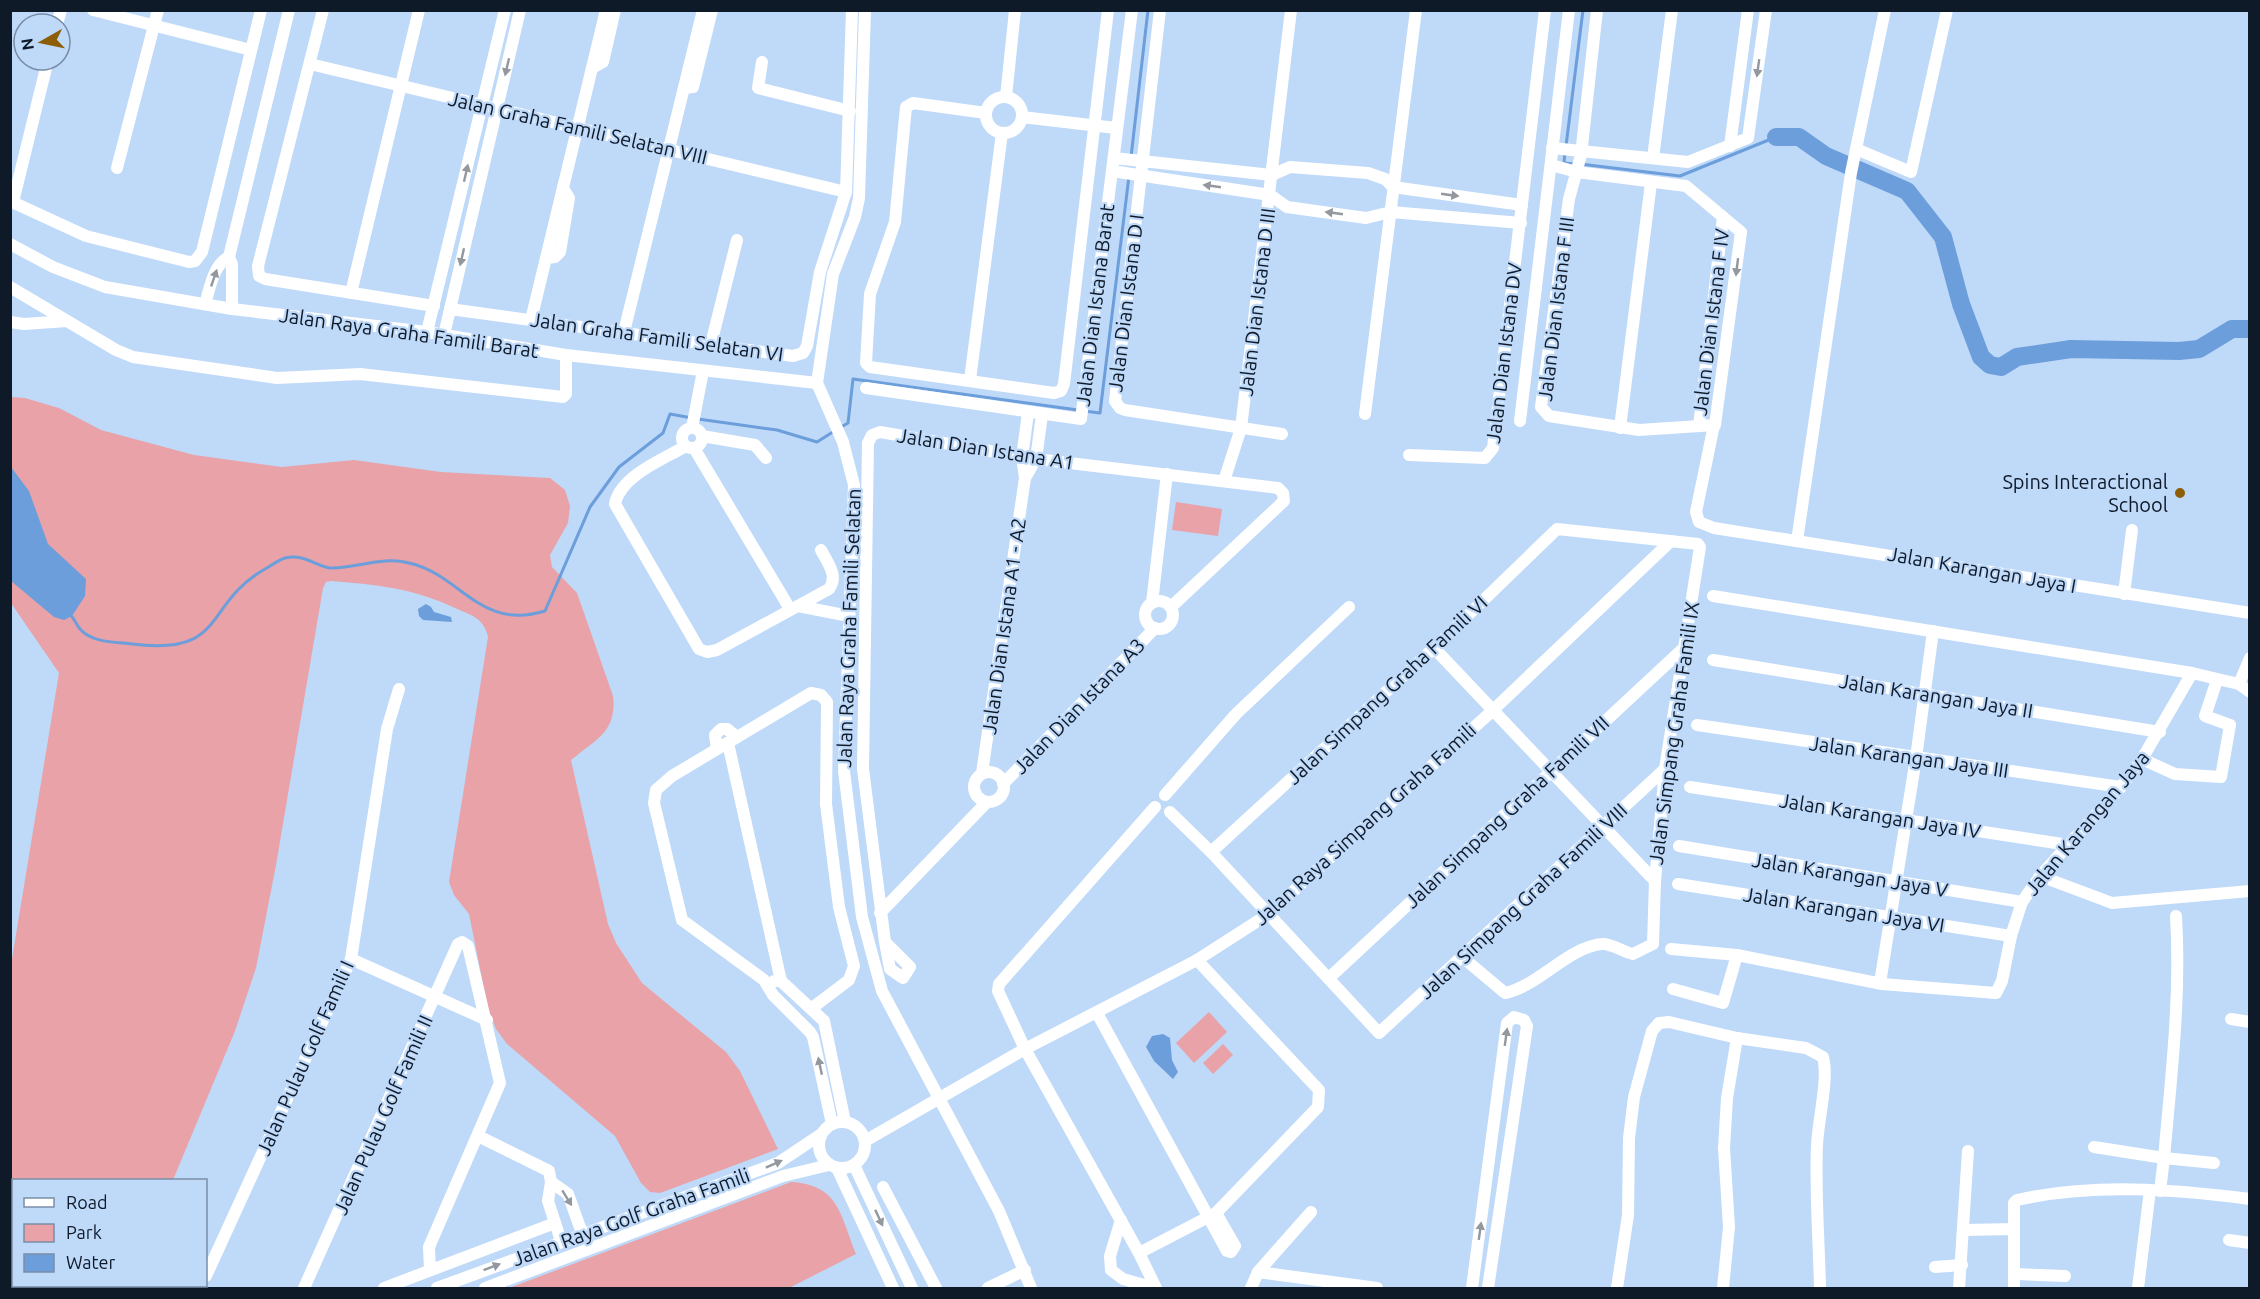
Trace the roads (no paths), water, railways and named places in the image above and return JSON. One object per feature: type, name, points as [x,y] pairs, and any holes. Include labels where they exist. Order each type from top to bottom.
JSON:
[{"type":"street","points":[[93,10],[251,50]]},
{"type":"street","points":[[117,168],[158,10]]},
{"type":"street","points":[[45,72],[12,201],[86,236],[189,262],[195,261],[202,252],[261,10]]},
{"type":"street","points":[[232,309],[232,264],[229,257],[289,10]]},
{"type":"street","points":[[323,10],[258,273],[265,279],[434,306]]},
{"type":"street","points":[[351,292],[419,10]]},
{"type":"street","points":[[427,332],[505,10]]},
{"type":"street","points":[[444,335],[520,10]]},
{"type":"street","points":[[531,320],[606,10]]},
{"type":"street","points":[[592,68],[603,62],[615,10]]},
{"type":"street","points":[[624,332],[703,10]]},
{"type":"street","points":[[684,88],[693,87],[712,10]]},
{"type":"street","name":"Jalan Graha Famili Selatan VI","points":[[450,309],[793,356],[805,351],[820,272],[846,192],[852,10]]},
{"type":"street","points":[[817,383],[833,273],[855,218],[859,198],[865,10]]},
{"type":"street","points":[[1006,97],[1015,10]]},
{"type":"street","points":[[986,113],[913,103],[906,107],[895,222],[870,294],[865,341],[866,363],[870,367],[1054,393],[1061,391],[1064,384],[1108,10]]},
{"type":"street","name":"Jalan Dian Istana Barat","points":[[866,388],[1081,419],[1116,165],[1116,128],[1132,10]]},
{"type":"street","name":"Jalan Dian Istana D I","points":[[1160,10],[1138,175],[1114,401],[1125,410],[1282,434]]},
{"type":"street","points":[[1116,165],[1138,175],[1270,195],[1291,10]]},
{"type":"street","points":[[1365,414],[1416,10]]},
{"type":"street","name":"Jalan Dian Istana DV","points":[[1408,455],[1485,458],[1491,453],[1545,10]]},
{"type":"street","points":[[1520,421],[1544,219],[1555,149],[1569,10]]},
{"type":"street","points":[[1578,171],[1597,10]]},
{"type":"street","points":[[1653,158],[1672,10]]},
{"type":"street","points":[[1730,146],[1748,10]]},
{"type":"street","points":[[1555,149],[1688,162],[1749,136],[1766,10]]},
{"type":"street","points":[[1797,541],[1851,173],[1885,10]]},
{"type":"street","points":[[1855,154],[1911,172],[1947,10]]},
{"type":"street","points":[[762,62],[758,88],[850,111]]},
{"type":"street","name":"Jalan Graha Famili Selatan VIII","points":[[310,64],[846,192]]},
{"type":"street","points":[[1006,97],[1018,104],[1022,117],[1016,129],[1002,133],[990,127],[986,113],[992,101],[1006,97]]},
{"type":"street","points":[[1022,117],[1116,128]]},
{"type":"street","points":[[970,380],[1002,133]]},
{"type":"street","points":[[1116,165],[1141,161],[1272,175],[1290,167],[1368,173],[1385,179],[1392,187],[1544,219]]},
{"type":"street","name":"Jalan Dian Istana F IV","points":[[1551,165],[1651,183],[1686,186],[1741,235],[1715,423]]},
{"type":"street","name":"Jalan Dian Istana F III","points":[[1578,171],[1569,199],[1541,407],[1549,416],[1620,428],[1657,431],[1715,423]]},
{"type":"street","points":[[1620,428],[1651,183]]},
{"type":"street","name":"Jalan Dian Istana D III","points":[[1224,482],[1241,428],[1270,195],[1287,207],[1366,218],[1391,212],[1521,214]]},
{"type":"street","name":"Jalan Dian Istana F IV","points":[[1699,426],[1723,217]]},
{"type":"street","points":[[711,344],[737,240]]},
{"type":"street","name":"Jalan Raya Graha Famili Barat","points":[[10,244],[53,267],[105,287],[232,309],[427,332],[566,355],[817,383]]},
{"type":"street","points":[[205,304],[217,269],[222,261],[229,257]]},
{"type":"street","points":[[10,287],[133,357],[277,378],[360,374],[563,397],[566,394],[566,355]]},
{"type":"street","points":[[10,322],[35,324],[67,321]]},
{"type":"street","points":[[703,371],[697,403],[696,430],[699,445],[690,447],[632,479],[621,488],[615,504],[699,649],[707,652],[717,650],[829,588],[833,583],[833,575],[821,550]]},
{"type":"street","name":"Jalan Raya Graha Famili Selatan","points":[[817,383],[843,442],[854,484],[844,771],[862,917],[882,991],[999,1211],[1031,1288]]},
{"type":"street","name":"Jalan Dian Istana A1 - A2","points":[[982,773],[1025,478],[1022,457],[1028,413]]},
{"type":"street","name":"Jalan Dian Istana A1 - A2","points":[[1025,478],[1036,459],[1042,415]]},
{"type":"street","name":"Jalan Karangan Jaya I","points":[[1715,423],[1696,512],[1699,522],[1714,528],[2250,614]]},
{"type":"street","points":[[766,458],[755,445],[696,430],[687,429],[682,437],[794,608],[849,616]]},
{"type":"street","name":"Jalan Dian Istana A1","points":[[885,942],[863,769],[868,443],[872,435],[880,432],[1036,459],[1278,488],[1283,493],[1284,501],[1171,607]]},
{"type":"street","points":[[1152,603],[1162,601],[1171,607],[1173,618],[1171,623],[1161,629],[1155,628],[1145,617],[1152,603],[1167,474]]},
{"type":"street","name":"Jalan Simpang Graha Famili IX","points":[[1461,956],[1505,993],[1522,988],[1578,953],[1599,944],[1636,954],[1650,947],[1655,939],[1655,881],[1665,769],[1700,547],[1697,543],[1561,528]]},
{"type":"street","name":"Jalan Simpang Graha Famili VI","points":[[1211,852],[1434,648],[1555,531],[1561,528]]},
{"type":"street","points":[[2124,594],[2132,530]]},
{"type":"street","name":"Jalan Raya Simpang Graha Famili","points":[[865,1141],[1025,1049],[1197,960],[1267,915],[1491,712],[1671,541]]},
{"type":"street","points":[[1713,596],[2192,673],[2244,688],[2250,658]]},
{"type":"street","points":[[1155,1288],[1139,1253],[1025,1049],[998,995],[999,984],[1155,807],[1158,798],[1165,795],[1236,714],[1349,607]]},
{"type":"street","name":"Jalan Dian Istana A3","points":[[1003,784],[1155,628]]},
{"type":"street","points":[[1671,949],[1737,955],[1880,983],[1916,758],[1933,631]]},
{"type":"street","name":"Jalan Simpang Graha Famili VII","points":[[1329,978],[1686,646]]},
{"type":"street","points":[[1434,648],[1491,712],[1655,881]]},
{"type":"street","name":"Jalan Karangan Jaya II","points":[[1713,660],[2160,732]]},
{"type":"street","name":"Jalan Karangan Jaya","points":[[1880,983],[1996,993],[2002,981],[2011,936],[2022,902],[2040,876],[2121,787],[2142,759],[2160,732],[2192,673]]},
{"type":"street","points":[[2142,759],[2175,774],[2221,777],[2230,725],[2205,716],[2217,680]]},
{"type":"street","name":"Jalan Pulau Golf Famili I","points":[[207,1274],[351,959],[386,737],[399,689]]},
{"type":"street","points":[[732,740],[811,693],[821,695],[827,702],[826,804],[839,907],[854,966],[849,980],[813,1008]]},
{"type":"street","name":"Jalan Karangan Jaya III","points":[[1697,725],[2121,787]]},
{"type":"street","points":[[832,1124],[813,1037],[773,995],[764,980],[684,923],[654,798],[656,790],[672,776],[717,749],[715,735],[721,729],[727,729],[732,740],[782,981],[813,1008],[826,1027],[845,1122]]},
{"type":"street","name":"Jalan Simpang Graha Famili VIII","points":[[1329,978],[1377,1032],[1382,1033],[1461,956],[1665,769]]},
{"type":"street","points":[[982,773],[998,775],[1004,790],[998,800],[987,802],[981,800],[974,790],[977,777],[982,773]]},
{"type":"street","name":"Jalan Karangan Jaya IV","points":[[1690,787],[2069,845]]},
{"type":"street","points":[[1165,795],[1173,802],[1170,812]]},
{"type":"street","points":[[880,913],[987,802]]},
{"type":"street","points":[[1155,807],[1159,812],[1170,812],[1211,852],[1267,915],[1329,978]]},
{"type":"street","name":"Jalan Karangan Jaya V","points":[[1679,846],[2022,902]]},
{"type":"street","points":[[2040,876],[2112,903],[2250,891]]},
{"type":"street","name":"Jalan Karangan Jaya VI","points":[[1678,884],[2011,936]]},
{"type":"street","points":[[2138,1288],[2155,1190],[2164,1158],[2175,1024],[2178,952],[2176,916]]},
{"type":"street","name":"Jalan Pulau Golf Famili II","points":[[304,1288],[458,944],[462,942],[468,946],[487,1020]]},
{"type":"street","points":[[1673,989],[1723,1003],[1737,955]]},
{"type":"street","points":[[351,959],[487,1020],[500,1083],[429,1248],[430,1270]]},
{"type":"street","points":[[1139,1253],[1213,1216],[1318,1107],[1321,1095],[1319,1090],[1197,960]]},
{"type":"street","points":[[764,980],[782,981]]},
{"type":"street","points":[[773,995],[782,981]]},
{"type":"street","points":[[1097,1013],[1213,1216]]},
{"type":"street","points":[[1472,1288],[1508,1023],[1514,1017],[1524,1020],[1527,1026],[1488,1288]]},
{"type":"street","points":[[2231,1020],[2250,1022]]},
{"type":"street","points":[[1617,1288],[1628,1215],[1631,1118],[1652,1030],[1659,1023],[1669,1022],[1737,1038],[1806,1048],[1822,1057],[1824,1070],[1817,1124],[1816,1166],[1820,1288]]},
{"type":"street","points":[[1722,1288],[1729,1227],[1724,1148],[1727,1098],[1737,1038]]},
{"type":"street","points":[[833,1167],[854,1165],[863,1155],[865,1141],[858,1129],[845,1122],[832,1124],[820,1135],[820,1155],[833,1167],[893,1288]]},
{"type":"street","name":"Jalan Raya Golf Graha Famili","points":[[437,1288],[778,1163],[820,1135]]},
{"type":"street","points":[[478,1136],[549,1171],[551,1182],[548,1201],[561,1241]]},
{"type":"street","points":[[2094,1148],[2214,1163]]},
{"type":"street","points":[[1959,1288],[1968,1150]]},
{"type":"street","points":[[854,1165],[912,1288]]},
{"type":"street","name":"Jalan Raya Golf Graha Famili","points":[[485,1288],[783,1176],[833,1167]]},
{"type":"street","points":[[551,1182],[568,1194],[582,1233]]},
{"type":"street","points":[[883,1187],[936,1288]]},
{"type":"street","points":[[2014,1288],[2014,1203],[2023,1198],[2068,1191],[2155,1190],[2250,1199]]},
{"type":"street","points":[[1251,1288],[1258,1272],[1311,1212]]},
{"type":"street","points":[[1121,1220],[1110,1256],[1111,1270],[1123,1279],[1155,1288]]},
{"type":"street","points":[[384,1288],[555,1223]]},
{"type":"street","points":[[1964,1230],[2014,1229]]},
{"type":"street","points":[[2229,1240],[2250,1243]]},
{"type":"street","points":[[1935,1267],[1962,1264]]},
{"type":"street","points":[[988,1288],[1025,1270]]},
{"type":"street","points":[[1258,1272],[1355,1287],[1377,1288]]},
{"type":"street","points":[[2015,1274],[2066,1276]]},
{"type":"water","points":[[11,467],[29,491],[48,544],[86,579],[85,596],[72,616],[64,620],[54,617],[11,581]]},
{"type":"water","points":[[426,604],[434,612],[451,617],[452,622],[423,620],[419,616],[418,609]]},
{"type":"water","points":[[1163,1034],[1170,1038],[1172,1060],[1178,1072],[1173,1079],[1154,1061],[1146,1047],[1152,1036]]},
{"type":"waterway","points":[[1131,157],[1148,10]]},
{"type":"waterway","points":[[1566,146],[1583,10]]},
{"type":"waterway","points":[[1580,164],[1680,176],[1776,137]]},
{"type":"waterway","points":[[1776,137],[1799,137],[1826,156],[1907,191],[1943,237],[1961,304],[1981,357],[1990,365],[2001,367],[2017,357],[2071,349],[2179,351],[2199,349],[2232,329],[2250,329]]},
{"type":"waterway","points":[[1565,152],[1564,163],[1574,164]]},
{"type":"waterway","points":[[1084,411],[1100,413],[1129,176]]},
{"type":"waterway","points":[[841,427],[848,423],[853,379],[1078,410]]},
{"type":"waterway","points":[[70,614],[85,634],[104,641],[163,646],[184,642],[200,635],[245,583],[280,560],[292,557],[299,557],[332,568],[389,561],[409,563],[427,569],[487,608],[503,614],[522,615],[545,611],[590,507],[619,467],[663,433],[670,414],[692,418]]},
{"type":"waterway","points":[[698,419],[777,430],[817,442],[836,430]]},
{"type":"place","name":"Spins Interactional School","points":[[2180,493]]}]
